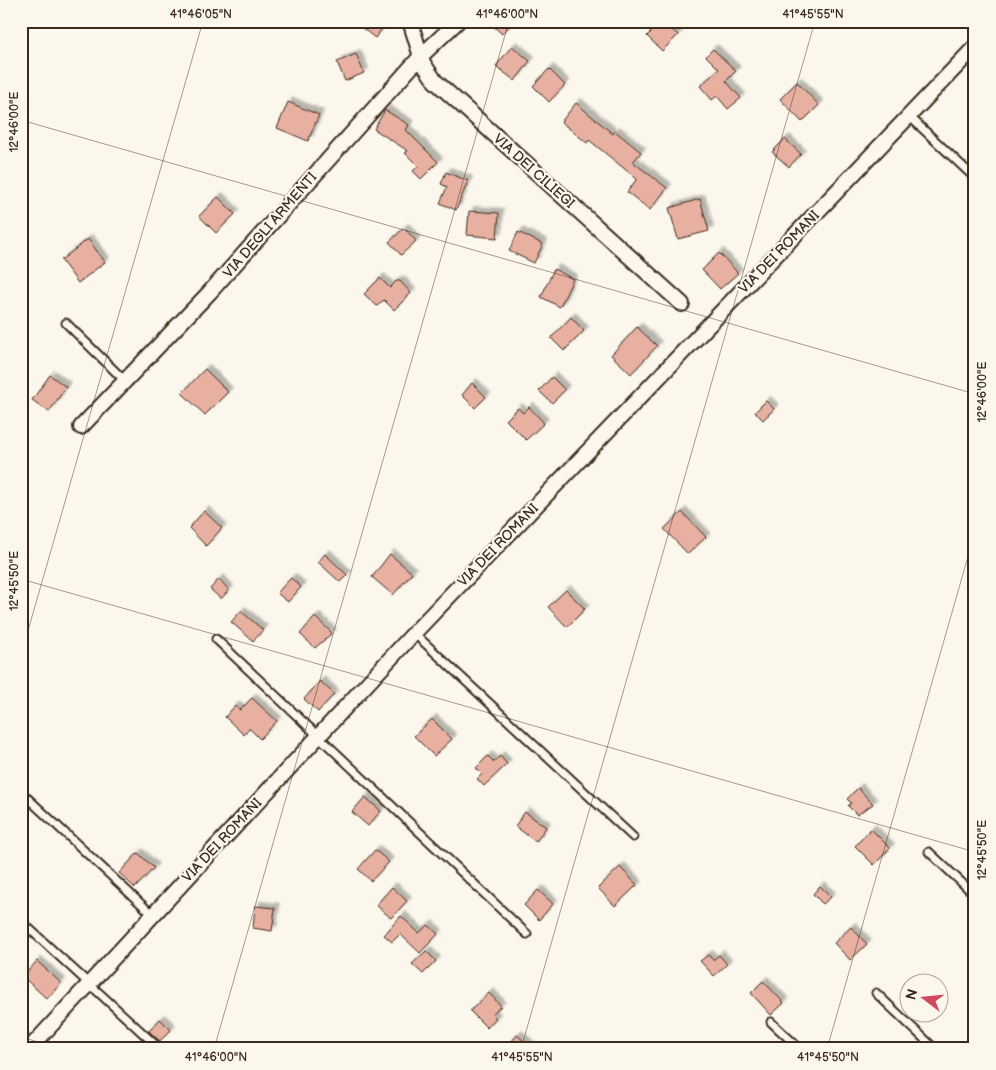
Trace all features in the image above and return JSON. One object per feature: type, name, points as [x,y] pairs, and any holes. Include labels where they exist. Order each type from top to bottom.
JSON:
[{"type":"street","name":"VIA DEI CILIEGI","points":[[410,21],[421,56],[428,72],[437,83],[682,304]]},
{"type":"street","name":"VIA DEGLI ARMENTI","points":[[80,427],[204,299],[421,56],[458,21]]},
{"type":"street","name":"VIA DEI ROMANI","points":[[29,1049],[414,633],[975,47]]},
{"type":"lane","points":[[909,116],[975,178]]},
{"type":"lane","points":[[66,323],[125,382]]},
{"type":"lane","points":[[414,633],[633,837]]},
{"type":"lane","points":[[216,639],[527,934]]},
{"type":"lane","points":[[21,792],[154,915]]},
{"type":"lane","points":[[929,852],[975,895]]},
{"type":"lane","points":[[21,920],[160,1049]]},
{"type":"lane","points":[[876,994],[935,1049]]},
{"type":"lane","points":[[771,1022],[800,1049]]},
{"type":"building","points":[[353,21],[388,21],[375,38]]},
{"type":"building","points":[[488,21],[514,21],[502,34]]},
{"type":"building","points":[[662,21],[678,35],[662,51],[647,36]]},
{"type":"building","points":[[512,46],[530,61],[515,81],[496,66]]},
{"type":"building","points":[[713,49],[736,71],[726,81],[741,98],[728,109],[717,96],[712,100],[700,86],[719,69],[706,56]]},
{"type":"building","points":[[356,54],[364,73],[345,81],[337,62]]},
{"type":"building","points":[[549,69],[565,85],[549,102],[533,86]]},
{"type":"building","points":[[797,82],[819,105],[802,122],[780,99]]},
{"type":"building","points":[[288,102],[319,115],[308,141],[277,128]]},
{"type":"building","points":[[576,103],[613,134],[615,131],[641,152],[633,162],[667,188],[650,210],[627,192],[637,179],[589,140],[587,143],[561,122]]},
{"type":"building","points":[[385,110],[409,125],[406,130],[438,162],[421,179],[413,171],[418,166],[405,153],[408,151],[374,129]]},
{"type":"building","points":[[785,139],[801,154],[789,167],[772,152]]},
{"type":"building","points":[[446,172],[468,181],[456,210],[440,203],[447,187],[441,184]]},
{"type":"building","points":[[218,197],[235,214],[216,233],[199,216]]},
{"type":"building","points":[[700,199],[709,231],[678,239],[669,208]]},
{"type":"building","points":[[469,211],[499,213],[497,238],[467,235]]},
{"type":"building","points":[[404,228],[416,241],[401,255],[389,242]]},
{"type":"building","points":[[518,232],[543,244],[534,263],[509,251]]},
{"type":"building","points":[[88,239],[105,262],[78,283],[61,260]]},
{"type":"building","points":[[719,253],[738,273],[720,289],[702,270]]},
{"type":"building","points":[[554,269],[573,279],[560,307],[541,297]]},
{"type":"building","points":[[380,278],[390,288],[396,281],[400,281],[411,293],[394,310],[384,300],[377,306],[364,294]]},
{"type":"building","points":[[571,317],[584,331],[564,351],[551,338]]},
{"type":"building","points":[[637,327],[657,346],[631,374],[611,355]]},
{"type":"building","points":[[205,369],[228,392],[205,415],[182,393]]},
{"type":"building","points":[[50,375],[66,387],[49,412],[32,400]]},
{"type":"building","points":[[552,377],[565,390],[552,403],[539,391]]},
{"type":"building","points":[[472,383],[486,397],[475,408],[462,395]]},
{"type":"building","points":[[766,401],[774,409],[763,420],[755,412]]},
{"type":"building","points":[[529,407],[544,423],[526,440],[506,420],[518,408],[523,413]]},
{"type":"building","points":[[204,511],[222,528],[206,546],[189,528]]},
{"type":"building","points":[[682,512],[706,537],[688,554],[664,529]]},
{"type":"building","points":[[325,554],[347,575],[340,582],[318,562]]},
{"type":"building","points":[[390,554],[412,573],[393,595],[372,577]]},
{"type":"building","points":[[291,578],[301,587],[288,602],[277,593]]},
{"type":"building","points":[[219,579],[229,590],[221,599],[210,589]]},
{"type":"building","points":[[566,590],[585,609],[567,627],[548,607]]},
{"type":"building","points":[[241,611],[263,630],[253,641],[231,622]]},
{"type":"building","points":[[315,617],[332,633],[315,648],[300,634]]},
{"type":"building","points":[[320,681],[334,694],[318,712],[304,699]]},
{"type":"building","points":[[252,698],[277,721],[260,739],[249,728],[244,735],[225,717],[235,706],[240,710]]},
{"type":"building","points":[[432,719],[452,739],[434,756],[414,736]]},
{"type":"building","points":[[488,756],[494,762],[500,756],[507,764],[484,786],[477,779],[482,774],[476,768]]},
{"type":"building","points":[[858,788],[873,804],[857,815],[848,806],[851,803],[847,799]]},
{"type":"building","points":[[365,797],[381,811],[368,826],[352,812]]},
{"type":"building","points":[[525,812],[546,827],[536,842],[515,826]]},
{"type":"building","points":[[871,829],[890,848],[874,865],[855,846]]},
{"type":"building","points":[[375,850],[389,862],[371,881],[358,869]]},
{"type":"building","points":[[138,853],[154,868],[135,888],[119,873]]},
{"type":"building","points":[[620,867],[637,885],[615,906],[598,888]]},
{"type":"building","points":[[820,886],[831,897],[823,904],[813,894]]},
{"type":"building","points":[[392,887],[407,901],[391,918],[376,905]]},
{"type":"building","points":[[538,890],[553,904],[539,920],[524,905]]},
{"type":"building","points":[[255,906],[275,908],[272,931],[253,928]]},
{"type":"building","points":[[401,916],[419,933],[428,925],[438,934],[420,953],[400,934],[392,942],[384,935]]},
{"type":"building","points":[[851,927],[867,944],[850,960],[834,943]]},
{"type":"building","points":[[426,951],[436,961],[423,974],[412,964]]},
{"type":"building","points":[[708,955],[713,960],[719,955],[727,964],[714,976],[700,961]]},
{"type":"building","points":[[37,961],[61,983],[47,999],[23,977]]},
{"type":"building","points":[[763,981],[784,1003],[771,1015],[751,993]]},
{"type":"building","points":[[489,993],[501,1006],[492,1014],[496,1018],[487,1028],[470,1011]]},
{"type":"building","points":[[160,1019],[171,1030],[160,1041],[149,1031]]},
{"type":"building","points":[[517,1035],[533,1049],[505,1049]]}]
